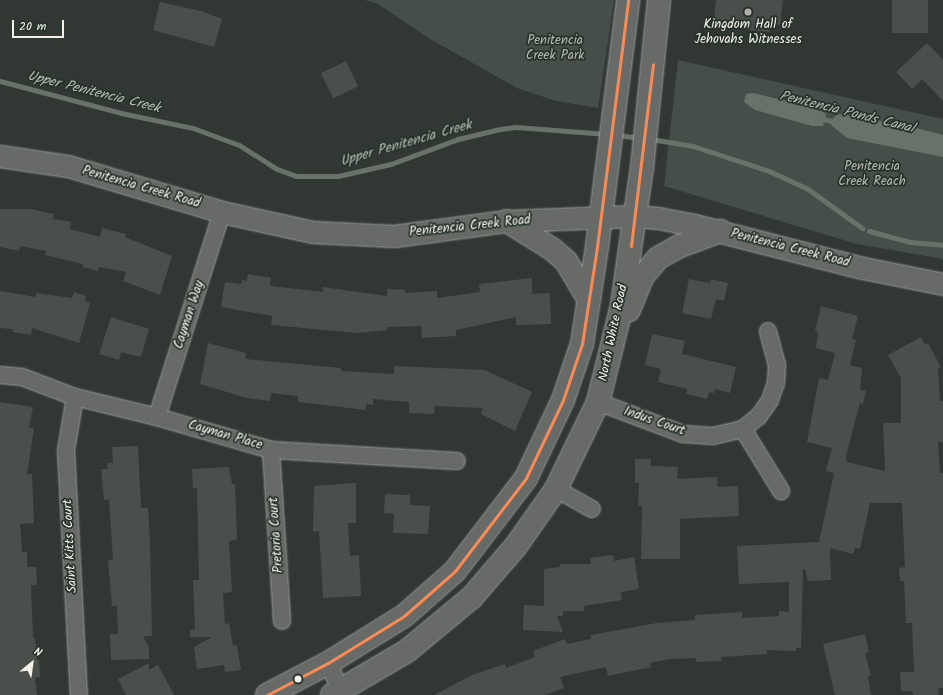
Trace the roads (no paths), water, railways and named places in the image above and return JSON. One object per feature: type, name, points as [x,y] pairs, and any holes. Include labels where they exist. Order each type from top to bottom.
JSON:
[{"type":"main road","points":[[268,695],[328,663],[391,626],[455,571],[526,478],[563,400],[582,344],[628,0]]},
{"type":"main road","name":"North White Road","points":[[339,694],[417,644],[472,596],[516,546],[556,489],[598,402],[616,330],[635,216],[652,78],[659,0]]},
{"type":"main road","points":[[507,221],[552,249],[566,260],[589,300]]},
{"type":"main road","points":[[616,330],[631,308],[643,276],[658,258],[680,246],[720,231]]},
{"type":"street","name":"Penitencia Creek Road","points":[[0,156],[68,166],[222,212],[313,232],[394,236],[507,221],[635,216],[658,218],[720,231],[805,254],[943,284]]},
{"type":"street","name":"Cayman Way","points":[[156,417],[222,212]]},
{"type":"street","name":"Indus Court","points":[[598,402],[683,434],[713,436],[743,429],[759,416],[770,400],[776,383],[777,365],[768,331]]},
{"type":"street","name":"Cayman Place","points":[[0,375],[22,377],[75,397],[156,417],[271,450],[457,461]]},
{"type":"street","name":"Saint Kitts Court","points":[[75,397],[66,450],[79,695]]},
{"type":"street","points":[[743,429],[781,491]]},
{"type":"street","name":"Pretoria Court","points":[[271,450],[282,621]]},
{"type":"street","points":[[556,489],[592,509]]},
{"type":"street","points":[[328,663],[339,694]]},
{"type":"waterway","name":"Upper Penitencia Creek","points":[[0,81],[121,113],[193,128],[239,145],[277,169],[296,176],[338,176],[391,164],[458,139],[500,129],[516,127],[607,134]]},
{"type":"waterway","name":"Penitencia Ponds Canal","points":[[819,118],[839,123]]},
{"type":"waterway","name":"Upper Penitencia Creek","points":[[617,135],[641,138]]},
{"type":"waterway","name":"Upper Penitencia Creek","points":[[651,139],[693,146],[769,171],[808,189],[862,228]]},
{"type":"waterway","name":"Upper Penitencia Creek","points":[[869,231],[910,242],[943,245]]},
{"type":"place","name":"Kingdom Hall of Jehovahs Witnesses","points":[[748,12]]},
{"type":"park label","name":"Penitencia Creek Park","points":[[555,50]]},
{"type":"park label","name":"Penitencia Creek Reach","points":[[872,176]]}]
